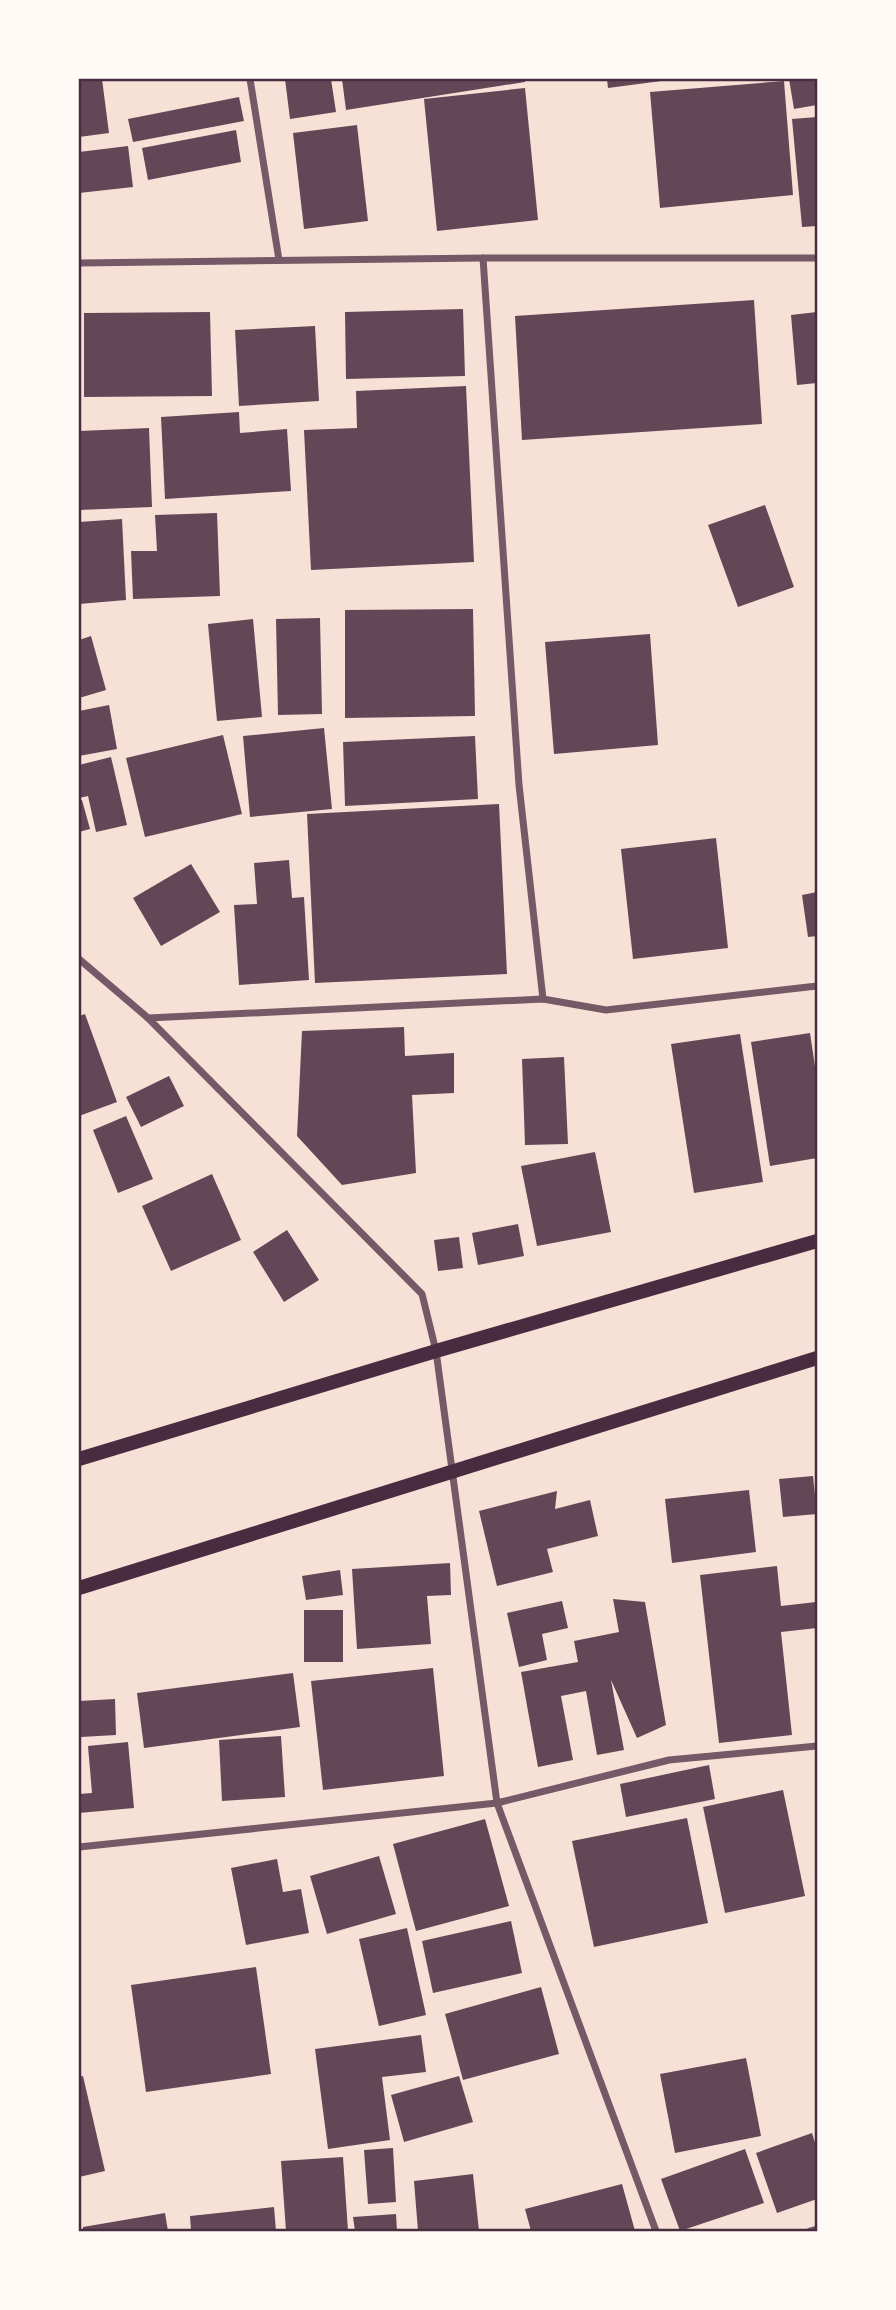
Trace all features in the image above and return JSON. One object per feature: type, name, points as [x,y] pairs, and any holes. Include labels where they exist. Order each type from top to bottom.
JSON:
[{"type":"main road","points":[[79,1459],[436,1351],[817,1241]]},
{"type":"main road","points":[[79,1588],[817,1358]]},
{"type":"street","points":[[250,79],[279,260]]},
{"type":"street","points":[[79,263],[817,257]]},
{"type":"street","points":[[483,258],[519,785],[542,999]]},
{"type":"street","points":[[79,959],[148,1018],[422,1294],[436,1351],[454,1472],[497,1803],[656,2231]]},
{"type":"street","points":[[79,971],[89,969]]},
{"type":"street","points":[[148,1018],[542,999],[606,1010],[817,986]]},
{"type":"street","points":[[79,1847],[497,1803],[669,1760],[817,1746]]},
{"type":"street","points":[[810,2231],[817,2229]]},
{"type":"building","points":[[79,79],[102,79],[109,133],[79,137]]},
{"type":"building","points":[[285,79],[331,79],[336,112],[290,119]]},
{"type":"building","points":[[342,79],[525,79],[525,82],[346,110]]},
{"type":"building","points":[[607,79],[669,79],[669,80],[608,88]]},
{"type":"building","points":[[789,79],[817,79],[817,105],[794,109]]},
{"type":"building","points":[[784,81],[793,195],[660,208],[650,92]]},
{"type":"building","points":[[525,88],[538,220],[437,231],[424,99]]},
{"type":"building","points":[[239,97],[244,121],[133,142],[128,119]]},
{"type":"building","points":[[817,117],[817,226],[802,227],[792,119]]},
{"type":"building","points":[[357,125],[368,221],[304,229],[293,133]]},
{"type":"building","points":[[236,130],[241,162],[148,180],[142,148]]},
{"type":"building","points":[[128,146],[133,187],[79,193],[79,152]]},
{"type":"building","points":[[754,300],[762,424],[522,440],[515,316]]},
{"type":"building","points":[[463,309],[465,376],[346,379],[345,312]]},
{"type":"building","points":[[210,312],[212,396],[84,397],[84,313]]},
{"type":"building","points":[[817,312],[817,383],[797,385],[791,315]]},
{"type":"building","points":[[315,326],[319,401],[239,406],[235,330]]},
{"type":"building","points":[[466,386],[474,562],[311,570],[304,430],[357,428],[356,391]]},
{"type":"building","points":[[239,412],[240,433],[287,429],[291,491],[165,499],[161,417]]},
{"type":"building","points":[[149,428],[152,507],[79,510],[79,431]]},
{"type":"building","points":[[765,505],[794,587],[738,607],[708,525]]},
{"type":"building","points":[[217,513],[220,596],[133,599],[131,551],[157,551],[155,515]]},
{"type":"building","points":[[122,519],[126,600],[79,604],[79,522]]},
{"type":"building","points":[[473,609],[475,716],[345,718],[345,610]]},
{"type":"building","points":[[320,618],[322,714],[278,715],[276,619]]},
{"type":"building","points":[[253,619],[262,717],[217,721],[208,624]]},
{"type":"building","points":[[650,634],[658,745],[554,754],[545,642]]},
{"type":"building","points":[[91,636],[106,690],[79,698],[79,640]]},
{"type":"building","points":[[109,705],[117,749],[79,756],[79,711]]},
{"type":"building","points":[[324,728],[332,809],[250,817],[243,736]]},
{"type":"building","points":[[223,735],[242,814],[145,837],[126,758]]},
{"type":"building","points":[[475,736],[478,799],[345,806],[343,742]]},
{"type":"building","points":[[111,757],[127,825],[96,832],[88,796],[79,798],[79,765]]},
{"type":"building","points":[[82,800],[90,829],[79,832],[79,801]]},
{"type":"building","points":[[499,804],[507,974],[315,983],[307,814]]},
{"type":"building","points":[[716,838],[728,948],[633,959],[621,849]]},
{"type":"building","points":[[289,860],[292,898],[304,897],[309,980],[239,985],[234,905],[257,904],[254,863]]},
{"type":"building","points":[[191,864],[220,912],[161,946],[133,898]]},
{"type":"building","points":[[817,892],[817,936],[808,937],[802,895]]},
{"type":"building","points":[[85,1014],[117,1102],[79,1116],[79,1016]]},
{"type":"building","points":[[404,1027],[405,1056],[454,1053],[454,1093],[412,1095],[416,1173],[342,1185],[297,1136],[302,1031]]},
{"type":"building","points":[[810,1033],[817,1080],[817,1158],[770,1166],[751,1042]]},
{"type":"building","points":[[740,1034],[763,1182],[694,1193],[671,1044]]},
{"type":"building","points":[[564,1057],[568,1144],[525,1145],[522,1059]]},
{"type":"building","points":[[169,1076],[184,1106],[141,1127],[126,1097]]},
{"type":"building","points":[[126,1116],[153,1179],[118,1193],[93,1130]]},
{"type":"building","points":[[595,1152],[611,1232],[537,1246],[521,1166]]},
{"type":"building","points":[[212,1174],[241,1240],[171,1271],[142,1206]]},
{"type":"building","points":[[518,1224],[524,1256],[478,1265],[472,1233]]},
{"type":"building","points":[[287,1230],[319,1280],[284,1302],[253,1252]]},
{"type":"building","points":[[459,1237],[463,1268],[438,1271],[434,1240]]},
{"type":"building","points":[[813,1476],[817,1514],[783,1517],[779,1479]]},
{"type":"building","points":[[749,1490],[756,1552],[672,1563],[665,1499]]},
{"type":"building","points":[[557,1491],[555,1509],[590,1500],[598,1536],[547,1549],[553,1572],[497,1586],[479,1511]]},
{"type":"building","points":[[450,1563],[451,1595],[427,1596],[431,1644],[357,1649],[352,1569]]},
{"type":"building","points":[[777,1566],[781,1606],[816,1602],[817,1611],[817,1628],[781,1632],[792,1735],[719,1743],[700,1575]]},
{"type":"building","points":[[340,1570],[343,1595],[306,1600],[302,1576]]},
{"type":"building","points":[[613,1599],[645,1602],[666,1725],[637,1738],[611,1680],[624,1750],[597,1755],[586,1691],[561,1696],[573,1760],[538,1767],[521,1672],[578,1662],[574,1641],[619,1632]]},
{"type":"building","points":[[562,1601],[568,1628],[542,1634],[547,1660],[519,1667],[507,1613]]},
{"type":"building","points":[[304,1610],[343,1610],[343,1662],[304,1662]]},
{"type":"building","points":[[433,1668],[444,1776],[323,1790],[311,1681]]},
{"type":"building","points":[[293,1673],[300,1727],[144,1748],[137,1693]]},
{"type":"building","points":[[115,1699],[116,1735],[81,1737],[79,1701]]},
{"type":"building","points":[[281,1736],[285,1797],[222,1801],[219,1740]]},
{"type":"building","points":[[128,1742],[134,1808],[79,1813],[79,1794],[92,1793],[88,1746]]},
{"type":"building","points":[[709,1765],[715,1799],[626,1817],[620,1784]]},
{"type":"building","points":[[783,1790],[805,1896],[725,1913],[703,1807]]},
{"type":"building","points":[[687,1818],[708,1923],[594,1947],[572,1841]]},
{"type":"building","points":[[485,1819],[509,1906],[416,1931],[393,1844]]},
{"type":"building","points":[[379,1856],[396,1914],[327,1934],[310,1876]]},
{"type":"building","points":[[277,1859],[283,1892],[301,1889],[309,1933],[246,1945],[231,1868]]},
{"type":"building","points":[[511,1921],[522,1973],[433,1993],[422,1941]]},
{"type":"building","points":[[407,1928],[426,2015],[379,2026],[359,1939]]},
{"type":"building","points":[[256,1967],[271,2074],[146,2092],[131,1985]]},
{"type":"building","points":[[541,1987],[559,2054],[463,2080],[445,2014]]},
{"type":"building","points":[[421,2035],[426,2072],[382,2077],[390,2140],[328,2149],[315,2049]]},
{"type":"building","points":[[746,2058],[761,2136],[675,2153],[660,2074]]},
{"type":"building","points":[[83,2076],[105,2171],[79,2177],[79,2077]]},
{"type":"building","points":[[459,2076],[473,2122],[404,2142],[391,2095]]},
{"type":"building","points":[[812,2133],[817,2149],[817,2199],[777,2213],[756,2153]]},
{"type":"building","points":[[393,2148],[396,2202],[368,2204],[364,2150]]},
{"type":"building","points":[[745,2149],[764,2203],[680,2231],[661,2179]]},
{"type":"building","points":[[343,2157],[348,2231],[286,2231],[281,2161]]},
{"type":"building","points":[[473,2174],[479,2231],[418,2231],[414,2181]]},
{"type":"building","points":[[622,2184],[635,2231],[531,2231],[525,2209]]},
{"type":"building","points":[[274,2207],[276,2231],[191,2231],[190,2216]]},
{"type":"building","points":[[165,2213],[168,2231],[83,2231],[83,2227]]},
{"type":"building","points":[[396,2214],[397,2231],[355,2231],[353,2217]]}]
